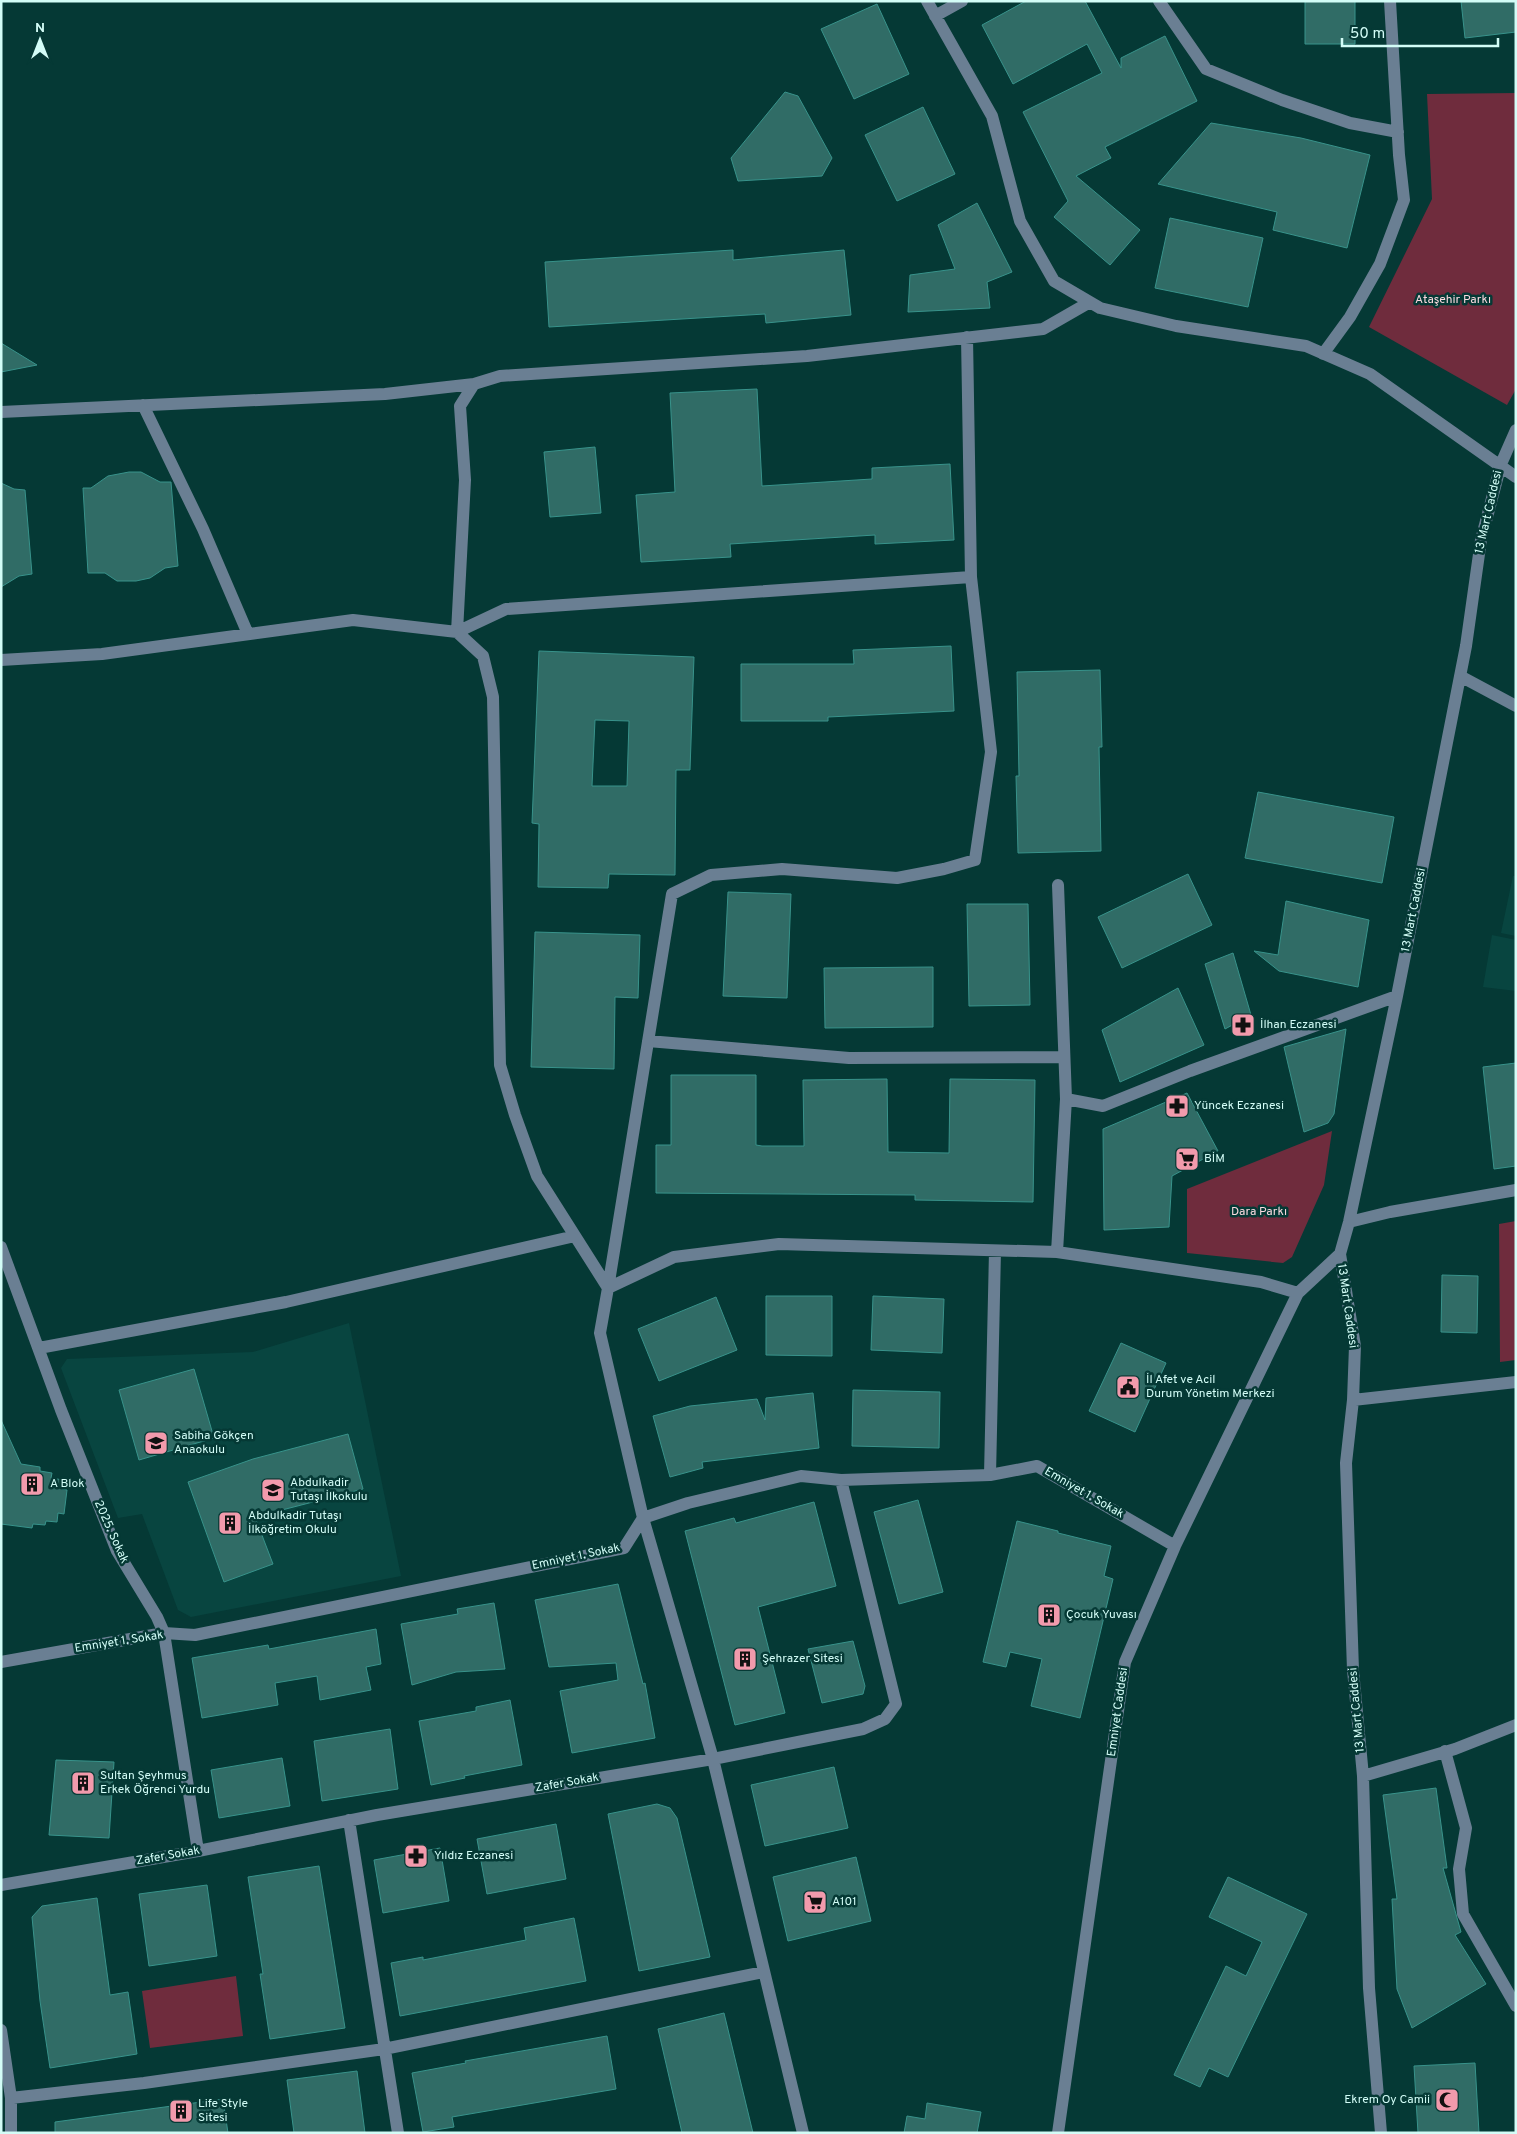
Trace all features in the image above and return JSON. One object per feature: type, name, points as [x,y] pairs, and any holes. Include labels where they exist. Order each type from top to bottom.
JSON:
[{"type":"street","points":[[927,1],[992,116],[1020,221],[1054,281],[1100,308],[1176,326],[1306,346],[1370,374],[1516,477]]},
{"type":"street","points":[[935,16],[962,1]]},
{"type":"street","points":[[1159,1],[1206,69],[1282,100],[1350,123],[1398,132]]},
{"type":"street","points":[[1323,354],[1350,317],[1380,264],[1404,200],[1390,1]]},
{"type":"street","points":[[1,412],[385,394],[474,384],[500,376],[807,356],[1042,329],[1090,302]]},
{"type":"street","points":[[802,2133],[713,1759],[643,1518],[600,1332],[672,894],[711,875],[782,869],[896,878],[944,869],[975,860],[991,752],[971,576],[967,338]]},
{"type":"street","points":[[457,632],[465,480],[460,406],[474,384]]},
{"type":"street","points":[[143,406],[203,529],[248,634]]},
{"type":"street","name":"13 Mart Caddesi","points":[[1381,2133],[1369,1988],[1362,1776],[1353,1670],[1346,1463],[1353,1400],[1354,1346],[1340,1254],[1349,1222],[1398,996],[1460,676],[1481,540],[1500,464],[1516,430]]},
{"type":"street","points":[[1,660],[102,654],[353,620],[457,632],[506,610],[971,576]]},
{"type":"street","points":[[457,632],[483,656],[493,697],[500,1065],[515,1115],[537,1176],[608,1288]]},
{"type":"street","points":[[1460,676],[1516,706]]},
{"type":"street","points":[[1057,1252],[1066,1099],[1058,885]]},
{"type":"street","points":[[1066,1099],[1103,1106],[1190,1071],[1398,996]]},
{"type":"street","points":[[648,1042],[850,1058],[1064,1057]]},
{"type":"street","points":[[1349,1222],[1390,1212],[1516,1190]]},
{"type":"street","points":[[39,1348],[286,1302],[575,1236]]},
{"type":"street","points":[[608,1288],[674,1257],[779,1244],[1057,1252],[1261,1282],[1298,1293]]},
{"type":"street","name":"2025. Sokak","points":[[1,1247],[117,1552],[157,1617],[164,1633],[198,1851]]},
{"type":"street","points":[[990,1476],[995,1251]]},
{"type":"street","name":"Emniyet Caddesi","points":[[1058,2133],[1125,1662],[1175,1546],[1298,1293],[1340,1254]]},
{"type":"street","points":[[1353,1400],[1516,1382]]},
{"type":"street","name":"Emniyet 1. Sokak","points":[[1,1662],[164,1633],[195,1635],[624,1548],[643,1518],[688,1502],[801,1476],[841,1480],[990,1476],[1037,1466],[1175,1546]]},
{"type":"street","name":"Zafer Sokak","points":[[1,1885],[198,1851],[349,1820],[713,1759],[863,1729],[885,1719],[896,1704],[841,1480]]},
{"type":"street","points":[[1362,1776],[1445,1751],[1516,1725]]},
{"type":"street","points":[[1445,1751],[1466,1828],[1459,1869],[1463,1914],[1516,2006]]},
{"type":"street","points":[[349,1820],[398,2133]]},
{"type":"street","points":[[11,2098],[144,2083],[384,2049],[764,1972]]},
{"type":"street","points":[[1,2030],[11,2098],[11,2133]]},
{"type":"shaded area","points":[[1513,876],[1516,876],[1516,936],[1501,933]]},
{"type":"shaded area","points":[[1492,935],[1516,940],[1516,991],[1483,987]]},
{"type":"shaded area","name":"Abdulkadir Tutaşı İlkokulu","points":[[349,1323],[401,1576],[191,1617],[178,1610],[142,1514],[118,1518],[61,1368],[67,1359],[253,1352]]},
{"type":"green space","name":"Ataşehir Parkı","points":[[1516,93],[1516,389],[1507,405],[1369,327],[1432,199],[1427,94]]},
{"type":"green space","name":"Dara Parkı","points":[[1332,1131],[1324,1185],[1292,1257],[1283,1263],[1187,1253],[1187,1189]]},
{"type":"green space","points":[[1516,1221],[1516,1360],[1500,1362],[1499,1224]]},
{"type":"green space","points":[[236,1976],[243,2036],[150,2048],[142,1991]]},
{"type":"building","points":[[1026,1],[1085,1],[1121,68],[1121,58],[1165,36],[1197,101],[1105,147],[1111,158],[1076,176],[1140,230],[1110,265],[1054,217],[1068,201],[1023,112],[1102,73],[1087,44],[1013,84],[982,25]]},
{"type":"building","points":[[1305,1],[1355,1],[1355,44],[1305,44]]},
{"type":"building","points":[[1461,1],[1516,1],[1516,32],[1465,38]]},
{"type":"building","points":[[877,4],[909,74],[854,99],[821,29]]},
{"type":"building","points":[[785,92],[798,96],[832,158],[822,176],[738,181],[731,158]]},
{"type":"building","points":[[923,107],[955,174],[897,201],[865,135]]},
{"type":"building","points":[[1211,123],[1301,138],[1370,155],[1347,248],[1273,230],[1277,212],[1158,184]]},
{"type":"building","points":[[977,203],[1012,272],[987,282],[990,308],[908,312],[910,275],[955,269],[938,225]]},
{"type":"building","points":[[1170,218],[1263,238],[1248,307],[1155,288]]},
{"type":"building","points":[[733,250],[733,260],[844,250],[851,315],[766,323],[765,314],[549,327],[545,262]]},
{"type":"building","points":[[1,343],[37,365],[1,372]]},
{"type":"building","points":[[757,389],[762,486],[872,479],[872,468],[950,464],[954,540],[875,544],[875,535],[730,544],[731,557],[641,562],[636,495],[675,492],[670,393]]},
{"type":"building","points":[[595,447],[601,513],[550,517],[544,452]]},
{"type":"building","points":[[141,472],[160,482],[171,482],[178,566],[165,568],[150,578],[136,581],[117,581],[105,573],[88,573],[83,488],[91,488],[108,476]]},
{"type":"building","points":[[1,483],[14,489],[25,490],[32,574],[19,576],[1,587]]},
{"type":"building","points":[[951,646],[954,711],[828,717],[828,721],[741,721],[741,664],[854,664],[853,650]]},
{"type":"building","points":[[539,651],[694,657],[690,770],[676,770],[675,875],[609,874],[608,888],[538,887],[539,824],[532,823]],"holes":[[[595,720],[629,721],[627,786],[592,786]]]},
{"type":"building","points":[[1100,670],[1102,747],[1099,747],[1101,851],[1018,853],[1016,776],[1019,776],[1017,672]]},
{"type":"building","points":[[1258,792],[1394,817],[1382,883],[1245,858]]},
{"type":"building","points":[[1188,874],[1212,925],[1122,968],[1098,917]]},
{"type":"building","points":[[728,892],[791,894],[787,998],[723,996]]},
{"type":"building","points":[[1286,901],[1369,920],[1358,987],[1279,971],[1254,951],[1278,955]]},
{"type":"building","points":[[967,904],[1028,904],[1030,1005],[969,1006]]},
{"type":"building","points":[[535,932],[640,935],[638,998],[615,997],[614,1069],[531,1067]]},
{"type":"building","points":[[1233,953],[1251,1015],[1225,1029],[1205,964]]},
{"type":"building","points":[[933,967],[933,1027],[825,1028],[824,968]]},
{"type":"building","points":[[1178,988],[1204,1045],[1120,1082],[1102,1030]]},
{"type":"building","points":[[1346,1029],[1334,1114],[1328,1123],[1304,1132],[1284,1047]]},
{"type":"building","points":[[1516,1063],[1516,1166],[1494,1169],[1483,1067]]},
{"type":"building","points":[[671,1075],[756,1075],[756,1145],[762,1146],[804,1146],[803,1080],[887,1079],[888,1152],[949,1153],[950,1079],[1035,1080],[1033,1202],[915,1200],[915,1195],[656,1193],[656,1145],[671,1145]]},
{"type":"building","points":[[1187,1093],[1218,1151],[1172,1176],[1169,1227],[1104,1230],[1103,1129]]},
{"type":"building","points":[[1442,1275],[1478,1276],[1477,1333],[1441,1332]]},
{"type":"building","points":[[766,1296],[832,1296],[832,1356],[766,1355]]},
{"type":"building","points":[[873,1296],[944,1299],[942,1353],[871,1350]]},
{"type":"building","points":[[716,1297],[737,1350],[659,1381],[638,1329]]},
{"type":"building","name":"İl Afet ve Acil Durum Yönetim Merkezi","points":[[1121,1343],[1166,1363],[1135,1432],[1089,1411]]},
{"type":"building","points":[[194,1369],[214,1438],[139,1460],[119,1390]]},
{"type":"building","points":[[853,1390],[940,1392],[939,1448],[852,1446]]},
{"type":"building","points":[[813,1393],[819,1448],[702,1462],[703,1468],[670,1477],[653,1416],[690,1406],[757,1399],[765,1420],[766,1398]]},
{"type":"building","name":"A Blok","points":[[1,1420],[21,1464],[40,1467],[40,1471],[52,1473],[51,1478],[63,1480],[62,1489],[67,1490],[64,1514],[58,1513],[57,1522],[46,1521],[45,1525],[33,1524],[32,1528],[1,1524]]},
{"type":"building","points":[[348,1434],[363,1489],[255,1517],[273,1564],[224,1582],[188,1482],[253,1459]]},
{"type":"building","points":[[918,1500],[943,1592],[899,1604],[874,1512]]},
{"type":"building","points":[[814,1502],[836,1586],[758,1607],[785,1713],[735,1725],[685,1531],[734,1518],[736,1523]]},
{"type":"building","name":"Çocuk Yuvası","points":[[1017,1521],[1111,1546],[1104,1576],[1113,1579],[1080,1718],[1031,1706],[1042,1659],[1010,1652],[1006,1667],[983,1662]]},
{"type":"building","points":[[618,1584],[643,1684],[645,1683],[655,1738],[572,1753],[560,1691],[618,1680],[616,1663],[549,1667],[535,1600]]},
{"type":"building","points":[[494,1603],[505,1669],[456,1672],[412,1685],[401,1624],[458,1614],[457,1609]]},
{"type":"building","points":[[376,1629],[381,1664],[366,1667],[371,1690],[320,1700],[317,1676],[275,1683],[278,1705],[202,1718],[192,1658],[268,1645],[269,1649]]},
{"type":"building","points":[[853,1641],[865,1686],[863,1694],[822,1703],[808,1649]]},
{"type":"building","points":[[510,1700],[522,1765],[464,1776],[465,1778],[431,1785],[419,1721],[476,1711],[476,1707]]},
{"type":"building","points":[[390,1729],[398,1789],[322,1801],[314,1741]]},
{"type":"building","points":[[282,1758],[290,1806],[219,1818],[211,1770]]},
{"type":"building","name":"Sultan Şeyhmus Erkek Öğrenci Yurdu","points":[[56,1760],[114,1762],[109,1838],[49,1835]]},
{"type":"building","points":[[834,1767],[848,1828],[765,1846],[751,1785]]},
{"type":"building","points":[[1436,1788],[1447,1868],[1443,1868],[1461,1932],[1455,1935],[1486,1984],[1412,2028],[1397,1989],[1392,1899],[1397,1899],[1383,1795]]},
{"type":"building","points":[[657,1804],[670,1808],[677,1818],[710,1957],[639,1971],[608,1814]]},
{"type":"building","points":[[556,1824],[566,1879],[487,1894],[477,1839]]},
{"type":"building","points":[[440,1848],[449,1901],[383,1913],[374,1860]]},
{"type":"building","points":[[856,1857],[871,1921],[788,1941],[773,1877]]},
{"type":"building","points":[[319,1866],[345,2028],[270,2039],[260,1974],[263,1974],[248,1877]]},
{"type":"building","points":[[1228,1877],[1307,1914],[1228,2077],[1209,2068],[1200,2087],[1174,2075],[1226,1966],[1246,1976],[1262,1942],[1209,1917]]},
{"type":"building","points":[[207,1885],[217,1956],[149,1966],[139,1894]]},
{"type":"building","points":[[97,1898],[110,1995],[128,1992],[137,2054],[50,2068],[40,2001],[32,1917],[42,1906]]},
{"type":"building","points":[[574,1918],[586,1981],[400,2016],[391,1963],[423,1957],[423,1960],[526,1940],[524,1928]]},
{"type":"building","points":[[724,2013],[753,2133],[682,2133],[658,2029]]},
{"type":"building","points":[[607,2036],[616,2089],[452,2117],[454,2127],[423,2132],[412,2073],[466,2063],[465,2061]]},
{"type":"building","name":"Ekrem Oy Camii","points":[[1475,2063],[1479,2133],[1418,2133],[1414,2066]]},
{"type":"building","points":[[357,2071],[365,2133],[294,2133],[287,2080]]},
{"type":"building","name":"Life Style Sitesi","points":[[223,2099],[228,2133],[55,2133],[55,2122]]},
{"type":"building","points":[[927,2103],[981,2112],[977,2133],[904,2133],[907,2116],[925,2119]]},
{"type":"place","name":"İlhan Eczanesi","points":[[1243,1025]]},
{"type":"place","name":"Yüncek Eczanesi","points":[[1177,1106]]},
{"type":"place","name":"BİM","points":[[1187,1159]]},
{"type":"place","name":"İl Afet ve Acil Durum Yönetim Merkezi","points":[[1128,1387]]},
{"type":"place","name":"Sabiha Gökçen Anaokulu","points":[[156,1443]]},
{"type":"place","name":"A Blok","points":[[32,1484]]},
{"type":"place","name":"Abdulkadir Tutaşı İlkokulu","points":[[273,1490]]},
{"type":"place","name":"Abdulkadir Tutaşı İlköğretim Okulu","points":[[230,1523]]},
{"type":"place","name":"Çocuk Yuvası","points":[[1049,1615]]},
{"type":"place","name":"Şehrazer Sitesi","points":[[745,1659]]},
{"type":"place","name":"Sultan Şeyhmus Erkek Öğrenci Yurdu","points":[[83,1783]]},
{"type":"place","name":"Yıldız Eczanesi","points":[[416,1856]]},
{"type":"place","name":"A101","points":[[815,1902]]},
{"type":"place","name":"Ekrem Oy Camii","points":[[1447,2100]]},
{"type":"place","name":"Life Style Sitesi","points":[[181,2111]]}]
